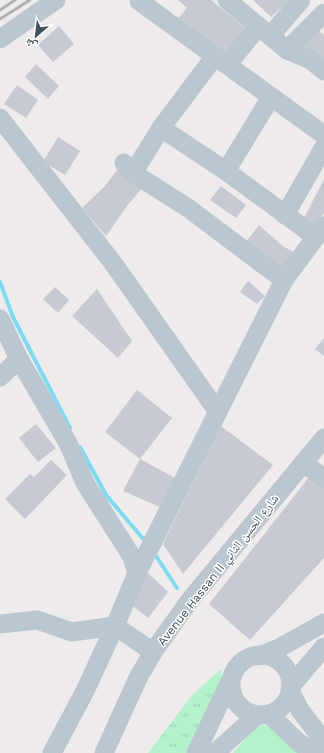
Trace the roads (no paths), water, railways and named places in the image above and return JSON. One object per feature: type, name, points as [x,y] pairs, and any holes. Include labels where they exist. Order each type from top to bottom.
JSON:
[{"type":"street","points":[[0,39],[56,0]]},
{"type":"street","points":[[227,0],[287,50],[311,60],[324,71]]},
{"type":"street","points":[[284,280],[188,208],[129,168],[161,128],[221,60],[264,31],[301,0]]},
{"type":"street","points":[[139,1],[324,135]]},
{"type":"street","points":[[287,50],[324,13]]},
{"type":"street","points":[[226,171],[272,97]]},
{"type":"street","points":[[0,118],[113,263],[218,412]]},
{"type":"street","points":[[52,753],[85,691],[115,626],[137,573],[284,280],[320,231],[285,215],[226,171],[161,128]]},
{"type":"street","points":[[285,215],[324,147]]},
{"type":"street","points":[[0,319],[19,358],[69,445],[85,483],[132,557],[137,573]]},
{"type":"street","points":[[0,377],[19,358]]},
{"type":"street","name":"Avenue Hassan II شارع الحسن الثاني","points":[[104,753],[138,678],[153,652],[190,600],[324,438]]},
{"type":"street","points":[[303,463],[324,478]]},
{"type":"street","points":[[0,624],[37,620],[72,632],[115,626],[153,652]]},
{"type":"street","points":[[196,753],[233,674],[240,664],[252,657],[259,656],[279,648],[324,623]]},
{"type":"street","points":[[215,753],[263,714],[282,706],[290,689],[324,647]]},
{"type":"street","points":[[259,656],[269,657],[280,663],[287,671],[290,689],[300,710],[322,739],[324,745]]},
{"type":"street","points":[[233,674],[231,689],[234,699],[246,711],[263,714],[314,753]]},
{"type":"waterway","points":[[0,282],[13,317],[70,428]]},
{"type":"waterway","points":[[80,447],[106,495],[145,541]]},
{"type":"waterway","points":[[156,556],[177,588]]},
{"type":"railway","points":[[0,10],[15,0]]},
{"type":"railway","points":[[0,19],[30,0]]}]
